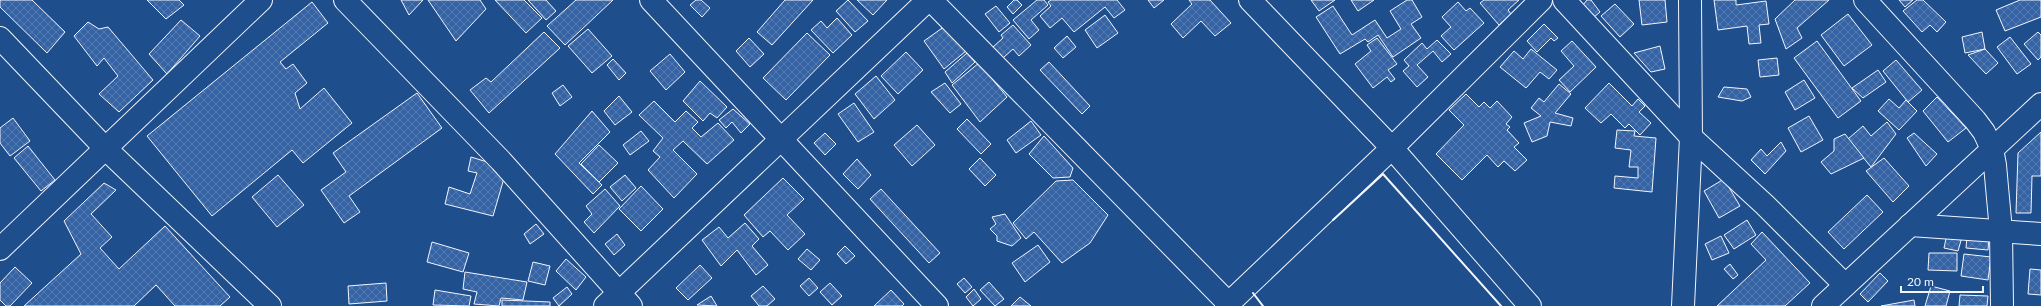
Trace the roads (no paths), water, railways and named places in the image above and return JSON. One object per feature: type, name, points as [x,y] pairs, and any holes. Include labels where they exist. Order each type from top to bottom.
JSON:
[{"type":"street","points":[[0,249],[261,0]]},
{"type":"street","points":[[345,0],[501,161],[618,302],[782,138],[929,0],[1229,305],[1392,148],[1541,0]]},
{"type":"street","points":[[651,0],[782,138],[937,306]]},
{"type":"street","points":[[1250,0],[1392,148],[1530,306]]},
{"type":"street","points":[[1564,0],[1691,137],[1765,205],[1846,285]]},
{"type":"street","points":[[1684,306],[1691,137],[1690,0]]},
{"type":"street","points":[[1865,0],[1975,120],[1984,132],[1992,148],[2001,231],[2002,306]]},
{"type":"street","points":[[0,38],[105,148],[270,306]]},
{"type":"street","points":[[1823,306],[2041,104]]},
{"type":"street","points":[[1910,225],[2041,234]]}]
